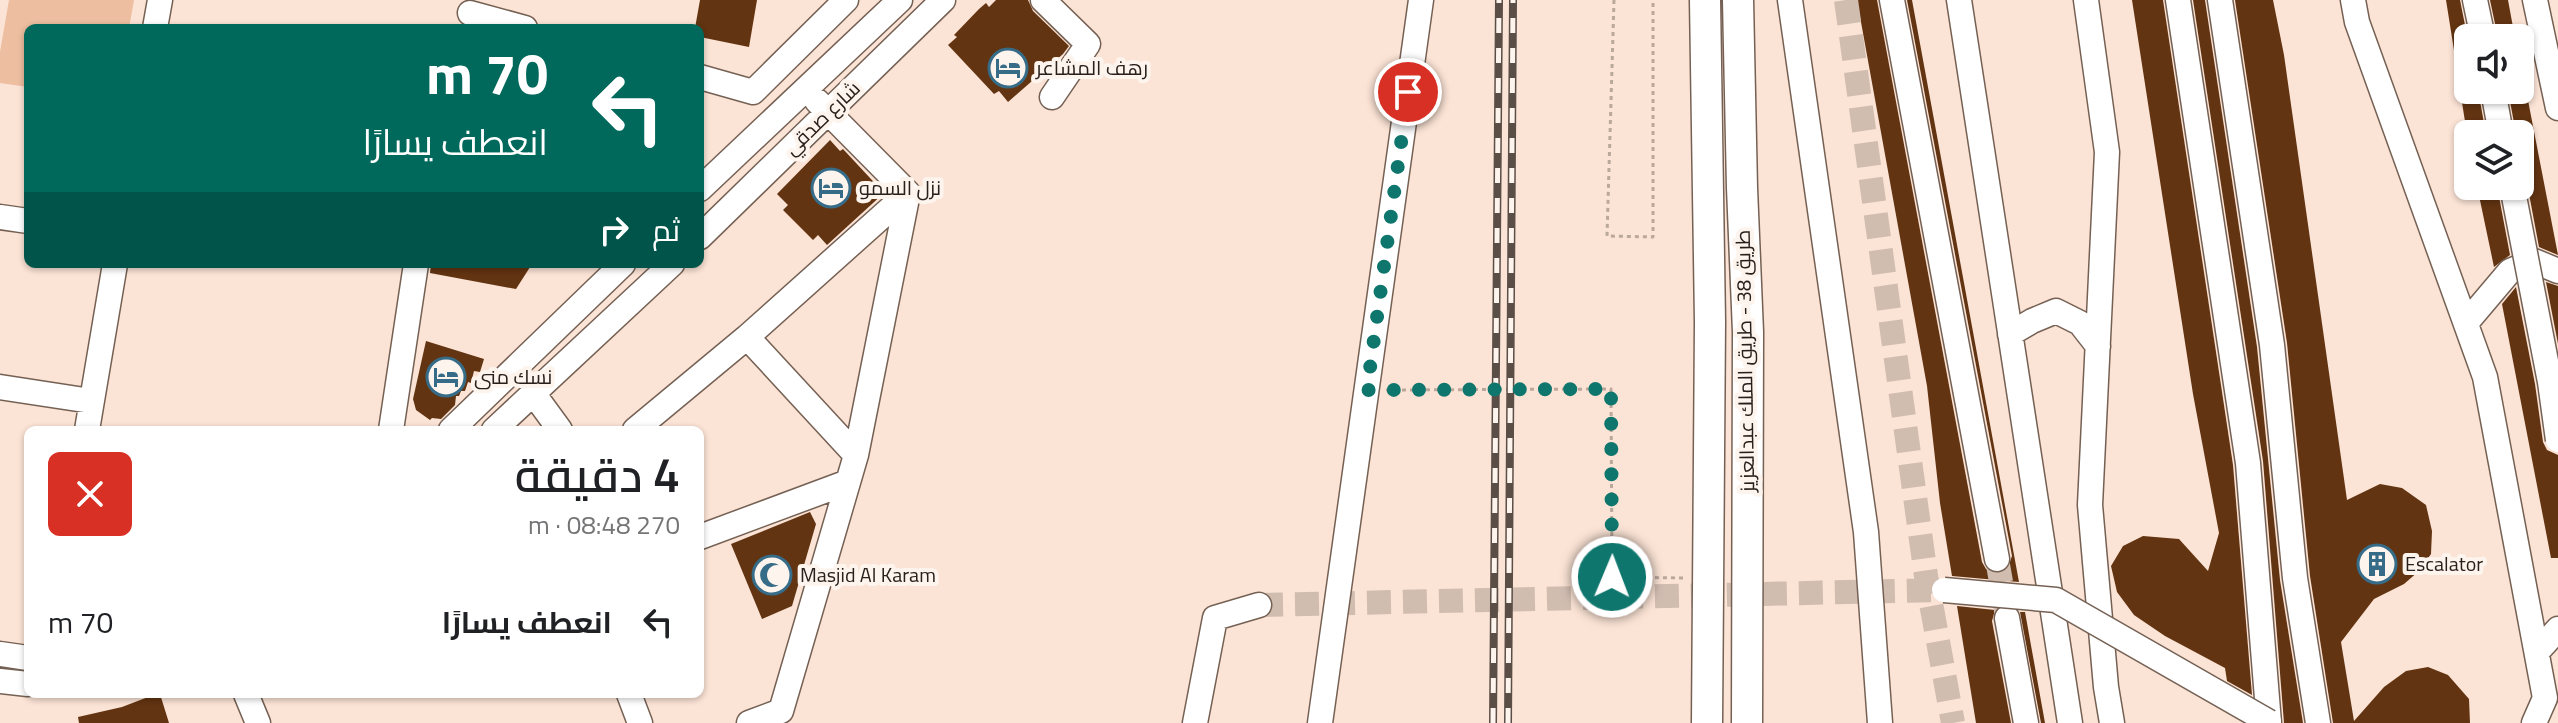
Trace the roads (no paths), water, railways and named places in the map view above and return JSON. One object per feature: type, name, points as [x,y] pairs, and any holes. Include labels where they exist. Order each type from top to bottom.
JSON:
[{"type":"main road","name":"طريق 38 - طريق الملك عبدالعزيز","points":[[1705,0],[1710,322],[1707,723]]},
{"type":"main road","name":"طريق 38 - طريق الملك عبدالعزيز","points":[[1738,0],[1748,332],[1747,723]]},
{"type":"street","points":[[156,24],[160,0]]},
{"type":"street","points":[[704,78],[753,92],[846,0]]},
{"type":"street","name":"شارع صدقي","points":[[704,185],[900,0]]},
{"type":"street","name":"شارع صدقي","points":[[704,233],[943,0]]},
{"type":"street","points":[[1043,0],[1088,44],[1052,97]]},
{"type":"street","points":[[1320,723],[1421,0]]},
{"type":"street","points":[[1790,0],[1866,532],[1880,723]]},
{"type":"street","points":[[1892,0],[1997,559]]},
{"type":"street","points":[[1959,0],[2070,723]]},
{"type":"street","points":[[2086,0],[2107,152],[2090,505],[2112,723]]},
{"type":"street","points":[[2178,0],[2248,463],[2269,723]]},
{"type":"street","points":[[2220,0],[2272,345],[2295,578],[2318,723]]},
{"type":"street","points":[[2353,0],[2357,22],[2485,377],[2545,698],[2534,723]]},
{"type":"street","points":[[2475,0],[2480,24]]},
{"type":"street","points":[[2535,0],[2558,108]]},
{"type":"street","points":[[469,14],[509,24]]},
{"type":"street","points":[[804,89],[908,193]]},
{"type":"street","points":[[640,426],[747,337],[908,193]]},
{"type":"street","points":[[749,723],[781,711],[856,455],[908,193]]},
{"type":"street","points":[[2515,200],[2550,382],[2558,440]]},
{"type":"street","points":[[0,217],[24,220]]},
{"type":"street","points":[[2466,323],[2510,271],[2534,261],[2558,271]]},
{"type":"street","points":[[88,426],[114,268]]},
{"type":"street","points":[[392,426],[415,268]]},
{"type":"street","points":[[455,426],[619,268]]},
{"type":"street","points":[[638,268],[653,283]]},
{"type":"street","points":[[498,426],[668,268]]},
{"type":"street","points":[[2010,334],[2056,311],[2080,323],[2098,346]]},
{"type":"street","points":[[747,337],[856,455]]},
{"type":"street","points":[[0,387],[91,401]]},
{"type":"street","points":[[533,393],[557,426]]},
{"type":"street","points":[[704,536],[848,482]]},
{"type":"street","points":[[1944,590],[2056,600],[2269,723]]},
{"type":"street","points":[[1195,723],[1215,618],[1259,605]]},
{"type":"street","points":[[2007,618],[2026,723]]},
{"type":"street","points":[[2537,652],[2558,629]]},
{"type":"street","points":[[0,654],[24,657]]},
{"type":"street","points":[[0,681],[24,684]]},
{"type":"street","points":[[248,698],[258,723]]},
{"type":"street","points":[[631,698],[640,723]]},
{"type":"tunnel","points":[[1846,0],[1926,576],[1953,723]]},
{"type":"tunnel","points":[[1997,559],[2007,616]]},
{"type":"tunnel","points":[[1259,605],[1942,590]]},
{"type":"railway","points":[[1493,723],[1499,0]]},
{"type":"railway","points":[[1508,723],[1513,0]]},
{"type":"place","name":"رهف المشاعر","points":[[1008,68]]},
{"type":"place","name":"نزل السمو","points":[[831,188]]},
{"type":"place","name":"نسك منى","points":[[446,377]]},
{"type":"place","name":"Escalator","points":[[2377,564]]},
{"type":"place","name":"Masjid Al Karam","points":[[772,575]]}]
